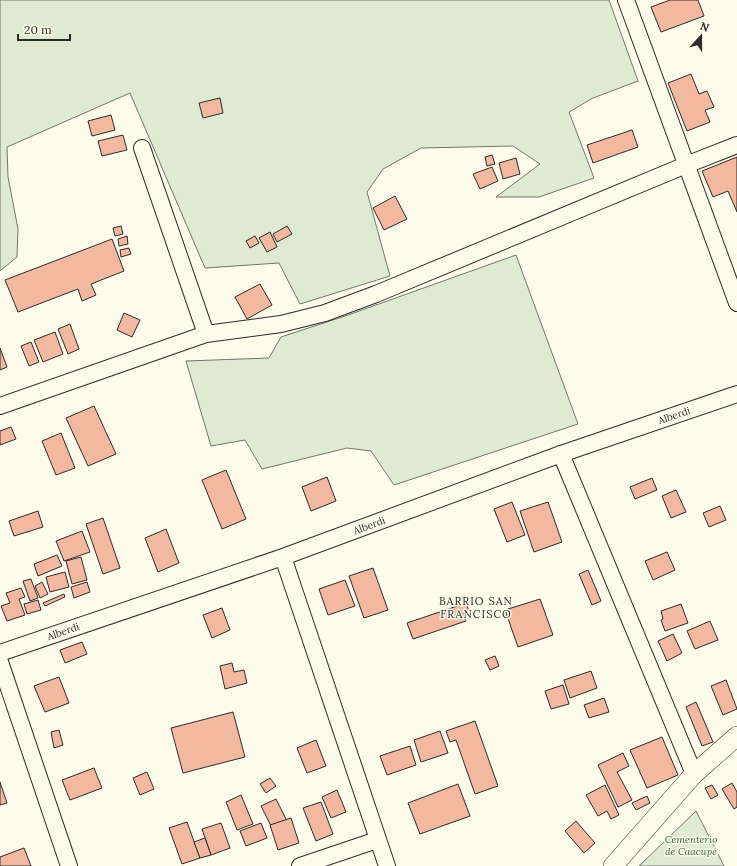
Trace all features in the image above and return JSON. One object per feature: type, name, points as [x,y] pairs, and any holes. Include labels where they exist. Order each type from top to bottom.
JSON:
[{"type":"street","points":[[626,0],[737,303]]},
{"type":"street","points":[[0,406],[206,334],[280,324],[325,313],[376,294],[737,145]]},
{"type":"street","points":[[142,148],[206,334]]},
{"type":"street","name":"Alberdi","points":[[0,653],[283,557],[561,454],[737,394]]},
{"type":"street","points":[[561,454],[694,774]]},
{"type":"street","points":[[283,557],[387,866]]},
{"type":"street","points":[[0,662],[69,866]]},
{"type":"street","points":[[613,866],[694,774],[737,736]]},
{"type":"street","points":[[300,866],[377,840]]},
{"type":"green space","points":[[0,0],[609,0],[638,81],[593,98],[569,112],[594,178],[539,197],[496,197],[540,164],[513,146],[421,148],[383,169],[367,192],[390,276],[300,304],[279,263],[205,268],[130,93],[7,147],[8,177],[18,229],[17,257],[0,271]]},
{"type":"green space","points":[[516,255],[578,424],[394,485],[371,451],[347,448],[262,469],[245,440],[211,446],[186,361],[269,358],[281,337],[348,315]]},
{"type":"green space","name":"Cementerio de Caacupé","points":[[696,811],[724,866],[639,866]]},
{"type":"building","points":[[670,0],[698,0],[704,16],[661,32],[651,7]]},
{"type":"building","points":[[691,74],[699,94],[707,91],[714,107],[705,110],[710,122],[687,131],[668,83]]},
{"type":"building","points":[[220,98],[223,113],[203,118],[199,103]]},
{"type":"building","points":[[111,115],[115,130],[92,136],[88,121]]},
{"type":"building","points":[[632,130],[638,147],[593,163],[587,145]]},
{"type":"building","points":[[123,135],[127,150],[102,156],[98,141]]},
{"type":"building","points":[[492,155],[495,164],[487,166],[485,157]]},
{"type":"building","points":[[737,157],[737,212],[728,191],[713,197],[702,171]]},
{"type":"building","points":[[516,158],[520,174],[503,179],[499,163]]},
{"type":"building","points":[[492,167],[498,181],[480,189],[473,174]]},
{"type":"building","points":[[395,196],[407,219],[384,230],[373,208]]},
{"type":"building","points":[[121,226],[123,234],[115,236],[113,228]]},
{"type":"building","points":[[287,226],[292,234],[277,242],[273,234]]},
{"type":"building","points":[[270,232],[277,247],[267,252],[259,238]]},
{"type":"building","points":[[127,236],[128,244],[119,246],[118,239]]},
{"type":"building","points":[[255,236],[259,243],[250,248],[246,241]]},
{"type":"building","points":[[112,239],[124,271],[91,284],[96,295],[82,301],[78,289],[18,312],[5,280]]},
{"type":"building","points":[[129,248],[131,254],[121,257],[120,250]]},
{"type":"building","points":[[260,284],[272,305],[247,319],[235,297]]},
{"type":"building","points":[[124,313],[140,320],[132,337],[117,330]]},
{"type":"building","points":[[70,324],[79,349],[68,354],[58,329]]},
{"type":"building","points":[[55,332],[63,354],[43,362],[34,340]]},
{"type":"building","points":[[31,342],[39,362],[29,366],[21,346]]},
{"type":"building","points":[[0,348],[7,367],[0,370]]},
{"type":"building","points":[[94,406],[116,454],[88,466],[66,418]]},
{"type":"building","points":[[11,427],[16,439],[0,445],[0,431]]},
{"type":"building","points":[[61,433],[75,468],[56,475],[42,441]]},
{"type":"building","points":[[226,470],[246,519],[222,529],[202,480]]},
{"type":"building","points":[[327,477],[336,501],[311,511],[302,487]]},
{"type":"building","points":[[652,478],[657,490],[635,499],[630,487]]},
{"type":"building","points":[[676,490],[686,512],[671,518],[662,496]]},
{"type":"building","points":[[512,502],[525,535],[507,542],[494,509]]},
{"type":"building","points":[[548,502],[562,542],[534,552],[520,511]]},
{"type":"building","points":[[720,506],[726,520],[709,527],[703,513]]},
{"type":"building","points":[[38,511],[43,527],[14,536],[9,521]]},
{"type":"building","points":[[103,518],[120,568],[103,574],[86,524]]},
{"type":"building","points":[[166,529],[179,563],[158,572],[145,538]]},
{"type":"building","points":[[82,531],[90,552],[64,561],[56,541]]},
{"type":"building","points":[[667,552],[675,570],[653,580],[645,561]]},
{"type":"building","points":[[57,555],[62,566],[38,576],[34,564]]},
{"type":"building","points":[[81,557],[87,580],[72,584],[66,561]]},
{"type":"building","points":[[373,568],[388,610],[364,618],[349,576]]},
{"type":"building","points":[[588,570],[601,601],[592,605],[579,574]]},
{"type":"building","points":[[65,572],[69,587],[50,592],[46,577]]},
{"type":"building","points":[[31,579],[38,598],[30,601],[23,581]]},
{"type":"building","points":[[345,580],[355,606],[328,615],[319,589]]},
{"type":"building","points":[[42,582],[48,594],[40,598],[35,586]]},
{"type":"building","points":[[87,582],[90,592],[74,598],[71,587]]},
{"type":"building","points":[[21,588],[25,597],[19,599],[25,615],[7,621],[1,606],[10,603],[6,593]]},
{"type":"building","points":[[64,594],[65,597],[45,606],[43,603]]},
{"type":"building","points":[[540,599],[553,635],[518,647],[505,610]]},
{"type":"building","points":[[38,600],[41,610],[27,614],[24,604]]},
{"type":"building","points":[[466,603],[469,611],[463,613],[466,621],[413,639],[407,623]]},
{"type":"building","points":[[681,604],[688,623],[665,631],[661,620],[663,619],[661,611]]},
{"type":"building","points":[[222,608],[230,630],[212,638],[203,615]]},
{"type":"building","points":[[710,621],[718,640],[695,649],[687,631]]},
{"type":"building","points":[[673,634],[682,653],[667,661],[658,641]]},
{"type":"building","points":[[82,642],[87,654],[65,663],[60,650]]},
{"type":"building","points":[[495,656],[499,666],[490,670],[485,660]]},
{"type":"building","points":[[232,663],[234,672],[244,670],[247,683],[225,689],[220,666]]},
{"type":"building","points":[[591,671],[597,688],[570,698],[564,680]]},
{"type":"building","points":[[59,677],[69,703],[45,712],[34,686]]},
{"type":"building","points":[[726,680],[737,709],[723,715],[711,686]]},
{"type":"building","points":[[563,685],[569,704],[551,709],[545,691]]},
{"type":"building","points":[[604,698],[609,712],[589,718],[584,705]]},
{"type":"building","points":[[696,702],[713,742],[702,746],[686,707]]},
{"type":"building","points":[[233,712],[245,757],[183,773],[171,728]]},
{"type":"building","points":[[475,721],[498,786],[475,794],[456,740],[450,742],[446,731]]},
{"type":"building","points":[[59,730],[63,745],[54,748],[51,732]]},
{"type":"building","points":[[440,731],[448,753],[421,762],[414,740]]},
{"type":"building","points":[[662,737],[678,775],[647,788],[630,750]]},
{"type":"building","points":[[316,740],[326,766],[307,773],[297,748]]},
{"type":"building","points":[[410,746],[416,765],[387,775],[380,756]]},
{"type":"building","points":[[623,753],[629,766],[617,772],[632,800],[618,807],[598,765]]},
{"type":"building","points":[[94,768],[102,788],[70,800],[62,780]]},
{"type":"building","points":[[147,772],[154,789],[140,795],[133,778]]},
{"type":"building","points":[[270,778],[276,786],[266,793],[260,784]]},
{"type":"building","points":[[0,782],[7,803],[0,805]]},
{"type":"building","points":[[732,783],[737,792],[737,807],[734,809],[722,789]]},
{"type":"building","points":[[458,784],[470,816],[420,834],[408,803]]},
{"type":"building","points":[[605,785],[619,815],[611,819],[607,811],[598,816],[586,795]]},
{"type":"building","points":[[712,785],[718,795],[711,799],[705,788]]},
{"type":"building","points":[[337,790],[346,812],[331,818],[322,797]]},
{"type":"building","points":[[241,795],[253,824],[237,830],[226,802]]},
{"type":"building","points":[[647,796],[650,803],[636,810],[632,803]]},
{"type":"building","points":[[276,799],[289,825],[274,832],[261,806]]},
{"type":"building","points":[[321,802],[333,834],[316,841],[303,808]]},
{"type":"building","points":[[291,818],[299,843],[278,850],[270,825]]},
{"type":"building","points":[[576,821],[595,843],[584,853],[565,831]]},
{"type":"building","points":[[187,822],[200,858],[182,864],[169,828]]},
{"type":"building","points":[[221,823],[230,848],[211,855],[202,829]]},
{"type":"building","points":[[261,823],[267,838],[246,846],[240,831]]},
{"type":"building","points":[[205,838],[211,855],[200,858],[194,842]]},
{"type":"building","points":[[24,848],[31,866],[0,866],[0,857]]},
{"type":"district","name":"BARRIO SAN FRANCISCO","points":[[476,607]]}]
